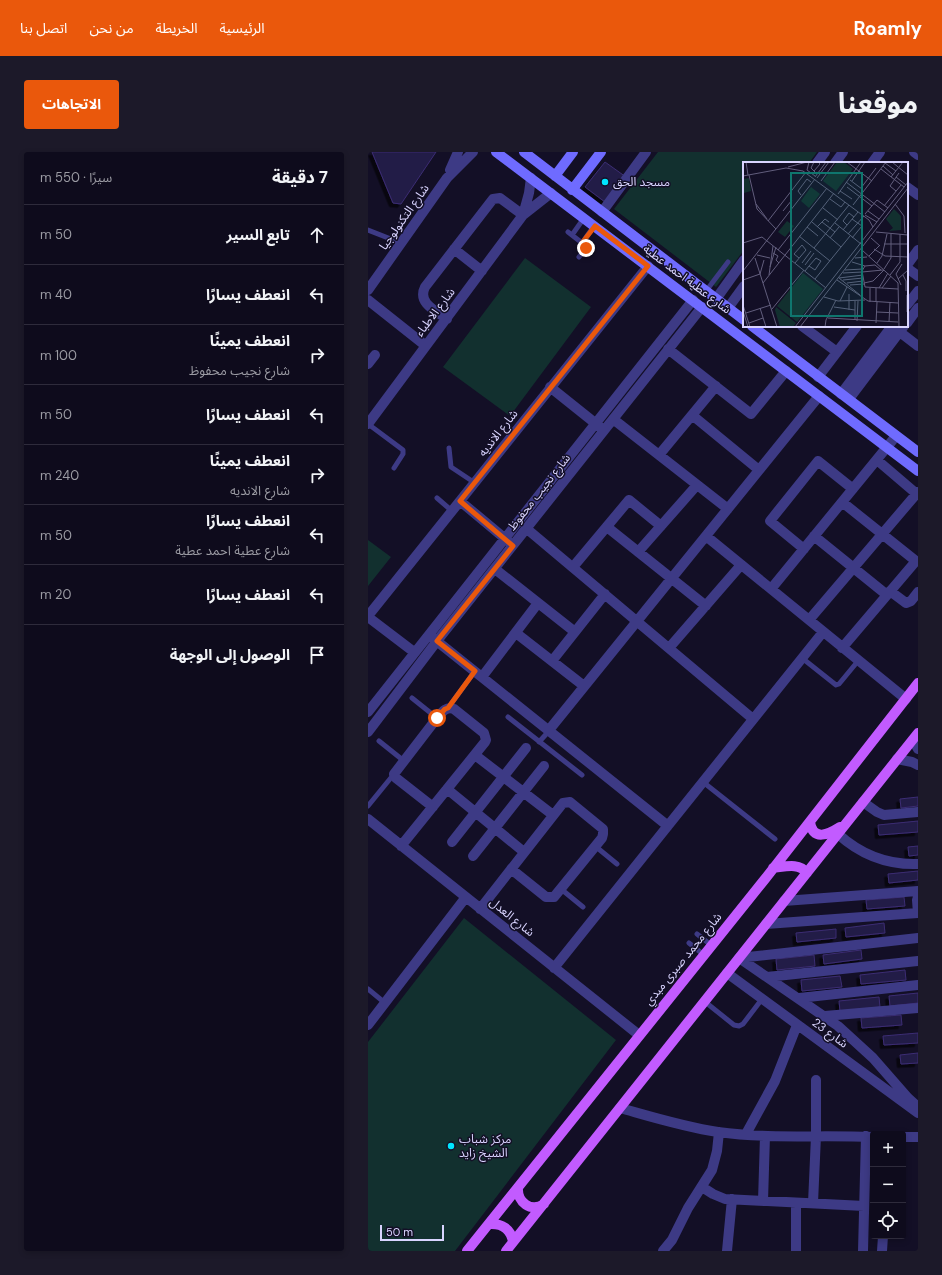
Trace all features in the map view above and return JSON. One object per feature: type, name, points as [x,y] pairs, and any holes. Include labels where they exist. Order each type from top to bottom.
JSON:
[{"type":"main road","name":"شارع محمد صبرى مبدي","points":[[468,1251],[810,822],[918,683]]},
{"type":"main road","points":[[506,1251],[915,736]]},
{"type":"main road","points":[[810,822],[813,830],[821,835],[831,833],[848,821]]},
{"type":"main road","points":[[773,868],[797,866],[802,867],[807,872]]},
{"type":"main road","points":[[518,1188],[519,1198],[526,1205],[535,1208],[544,1204]]},
{"type":"main road","points":[[489,1224],[503,1226],[510,1233],[513,1242]]},
{"type":"street","name":"شارع التكنولوجيا","points":[[447,178],[458,152]]},
{"type":"street","name":"شارع التكنولوجيا","points":[[368,290],[447,178],[473,152]]},
{"type":"street","name":"شارع عطية احمد عطية","points":[[496,152],[918,471]]},
{"type":"street","name":"شارع عطية احمد عطية","points":[[524,152],[632,236],[743,319]]},
{"type":"street","points":[[511,163],[524,152]]},
{"type":"street","points":[[555,176],[572,152]]},
{"type":"street","points":[[572,190],[601,152]]},
{"type":"street","points":[[602,212],[646,152]]},
{"type":"street","points":[[818,162],[825,152]]},
{"type":"street","points":[[836,162],[844,152]]},
{"type":"street","points":[[874,162],[880,152]]},
{"type":"street","points":[[914,152],[918,155]]},
{"type":"street","name":"شارع الاطباء","points":[[523,215],[529,193],[531,178]]},
{"type":"street","points":[[908,188],[918,195]]},
{"type":"street","name":"شارع الاطباء","points":[[369,419],[447,320],[523,215],[551,193]]},
{"type":"street","points":[[447,320],[426,304],[423,299],[425,287],[493,199],[500,198],[523,215]]},
{"type":"street","points":[[624,248],[632,236]]},
{"type":"street","points":[[454,249],[482,271]]},
{"type":"street","points":[[908,264],[918,250]]},
{"type":"street","points":[[716,299],[743,261]]},
{"type":"street","name":"شارع الانديه","points":[[368,617],[648,266]]},
{"type":"street","points":[[908,269],[918,276]]},
{"type":"street","points":[[728,308],[743,287]]},
{"type":"street","points":[[908,320],[918,291]]},
{"type":"street","points":[[368,300],[426,346]]},
{"type":"street","name":"شارع نجيب محفوظ","points":[[368,712],[428,634],[693,300]]},
{"type":"street","name":"شارع نجيب محفوظ","points":[[368,732],[437,641],[702,307]]},
{"type":"street","points":[[753,327],[918,452]]},
{"type":"street","points":[[803,327],[837,352]]},
{"type":"street","points":[[818,376],[856,327]]},
{"type":"street","points":[[845,396],[899,328],[918,346]]},
{"type":"street","points":[[668,349],[751,414],[786,371]]},
{"type":"street","points":[[368,364],[375,356]]},
{"type":"street","points":[[659,455],[716,386]]},
{"type":"street","points":[[550,387],[604,430]]},
{"type":"street","points":[[549,730],[819,396]]},
{"type":"street","points":[[692,415],[759,470]]},
{"type":"street","points":[[613,419],[728,509]]},
{"type":"street","points":[[771,589],[896,436]]},
{"type":"street","points":[[809,620],[917,494],[877,460]]},
{"type":"street","points":[[804,549],[770,521],[818,461],[853,489]]},
{"type":"street","points":[[638,552],[697,485]]},
{"type":"street","points":[[573,567],[629,500],[661,526]]},
{"type":"street","points":[[460,501],[513,546]]},
{"type":"street","points":[[842,502],[916,561],[915,569],[889,593],[842,648]]},
{"type":"street","points":[[606,527],[706,606]]},
{"type":"street","points":[[527,528],[753,719]]},
{"type":"street","points":[[706,536],[906,699]]},
{"type":"street","points":[[814,536],[854,568],[906,603],[911,601],[918,592]]},
{"type":"street","points":[[669,648],[741,565]]},
{"type":"street","points":[[495,569],[575,632]]},
{"type":"street","points":[[552,662],[605,594]]},
{"type":"street","points":[[479,674],[516,633],[538,603]]},
{"type":"street","points":[[368,617],[414,652]]},
{"type":"street","points":[[554,968],[823,632]]},
{"type":"street","points":[[516,633],[584,686]]},
{"type":"street","points":[[428,634],[668,826]]},
{"type":"street","points":[[401,846],[433,807],[485,742],[486,735],[454,709],[445,709],[394,774],[396,778],[433,807]]},
{"type":"street","points":[[915,736],[918,749]]},
{"type":"street","points":[[452,842],[526,748]]},
{"type":"street","points":[[475,754],[553,815]]},
{"type":"street","points":[[897,759],[912,762],[918,765]]},
{"type":"street","points":[[473,856],[544,766]]},
{"type":"street","points":[[447,789],[524,852]]},
{"type":"street","points":[[480,908],[563,803],[568,802],[572,804],[603,830],[603,836],[554,897],[549,898],[511,869]]},
{"type":"street","points":[[863,802],[877,812],[884,814],[918,812]]},
{"type":"street","name":"شارع العدل","points":[[368,819],[639,1035]]},
{"type":"street","points":[[838,834],[856,848],[876,858],[899,864],[918,864]]},
{"type":"street","points":[[784,901],[918,891]]},
{"type":"street","points":[[368,1025],[466,897]]},
{"type":"street","points":[[766,924],[918,911],[918,897]]},
{"type":"street","points":[[739,958],[918,938]]},
{"type":"street","name":"شارع 23","points":[[739,958],[825,1016],[867,1052],[888,1073],[908,1098],[918,1107]]},
{"type":"street","points":[[767,977],[918,961]]},
{"type":"street","name":"شارع 23","points":[[726,973],[918,1113]]},
{"type":"street","points":[[799,998],[918,985]]},
{"type":"street","points":[[825,1016],[918,1008]]},
{"type":"street","points":[[746,1134],[775,1081],[798,1025]]},
{"type":"street","points":[[814,1203],[816,1080]]},
{"type":"street","points":[[620,1108],[687,1126],[719,1132],[765,1136],[869,1136],[864,1206],[863,1251]]},
{"type":"street","points":[[663,1251],[672,1240],[688,1208],[712,1170],[717,1151],[719,1132]]},
{"type":"street","points":[[763,1201],[765,1136]]},
{"type":"street","points":[[906,1137],[918,1137]]},
{"type":"street","points":[[702,1187],[719,1197],[732,1199],[864,1206]]},
{"type":"street","points":[[727,1251],[732,1199]]},
{"type":"street","points":[[796,1202],[796,1251]]},
{"type":"street","points":[[882,1239],[882,1251]]},
{"type":"lane","points":[[579,257],[586,246],[570,234],[584,218]]},
{"type":"lane","points":[[582,243],[595,226]]},
{"type":"lane","points":[[368,230],[401,243]]},
{"type":"lane","points":[[706,291],[728,262]]},
{"type":"lane","points":[[369,419],[403,450],[404,454],[394,468]]},
{"type":"lane","points":[[449,448],[451,467],[474,483]]},
{"type":"lane","points":[[437,498],[452,511]]},
{"type":"lane","points":[[802,658],[836,685],[839,684],[858,661]]},
{"type":"lane","points":[[448,708],[479,674]]},
{"type":"lane","points":[[412,698],[437,718]]},
{"type":"lane","points":[[508,717],[582,775]]},
{"type":"lane","points":[[539,742],[549,730]]},
{"type":"lane","points":[[379,740],[404,761]]},
{"type":"lane","points":[[368,806],[394,774]]},
{"type":"lane","points":[[703,782],[774,839]]},
{"type":"lane","points":[[595,846],[617,864]]},
{"type":"lane","points":[[561,890],[583,906]]},
{"type":"lane","points":[[696,934],[711,946]]},
{"type":"lane","points":[[689,943],[704,955]]},
{"type":"lane","points":[[368,989],[385,1003]]},
{"type":"lane","points":[[704,1001],[734,1024],[739,1026],[743,1024],[762,999]]},
{"type":"green space","points":[[658,152],[817,152],[810,162],[743,162],[743,251],[716,287],[614,209]]},
{"type":"green space","points":[[525,258],[591,307],[510,416],[443,367]]},
{"type":"green space","points":[[368,540],[391,557],[368,586]]},
{"type":"green space","name":"مركز شباب الشيخ زايد","points":[[464,918],[616,1040],[455,1251],[368,1251],[368,1042]]},
{"type":"building","points":[[372,152],[436,152],[401,204],[393,203]]},
{"type":"building","name":"مسجد الحق","points":[[605,162],[626,177],[605,202],[585,187]]},
{"type":"building","points":[[918,797],[918,806],[901,808],[900,799]]},
{"type":"building","points":[[918,821],[918,832],[879,835],[878,825]]},
{"type":"building","points":[[918,846],[918,855],[909,856],[908,847]]},
{"type":"building","points":[[918,871],[918,880],[889,883],[888,874]]},
{"type":"building","points":[[904,897],[905,906],[867,909],[866,900]]},
{"type":"building","points":[[884,923],[885,933],[846,937],[845,928]]},
{"type":"building","points":[[836,929],[836,938],[797,942],[796,933]]},
{"type":"building","points":[[861,950],[862,959],[824,964],[823,955]]},
{"type":"building","points":[[814,955],[815,966],[777,970],[776,959]]},
{"type":"building","points":[[905,970],[906,980],[861,984],[860,975]]},
{"type":"building","points":[[840,976],[842,987],[802,991],[801,980]]},
{"type":"building","points":[[918,993],[918,1003],[890,1006],[889,996]]},
{"type":"building","points":[[879,997],[880,1007],[840,1011],[839,1001]]},
{"type":"building","points":[[901,1015],[902,1025],[862,1028],[861,1018]]},
{"type":"building","points":[[918,1033],[918,1043],[884,1045],[883,1036]]},
{"type":"building","points":[[918,1053],[918,1063],[901,1064],[900,1055]]},
{"type":"place","name":"مسجد الحق","points":[[605,182]]},
{"type":"place","name":"مركز شباب الشيخ زايد","points":[[451,1146]]},
{"type":"route","points":[[437,718],[445,709],[448,708],[475,671],[437,641],[513,546],[460,501],[648,266],[595,226],[582,243],[586,246],[586,248]]}]
